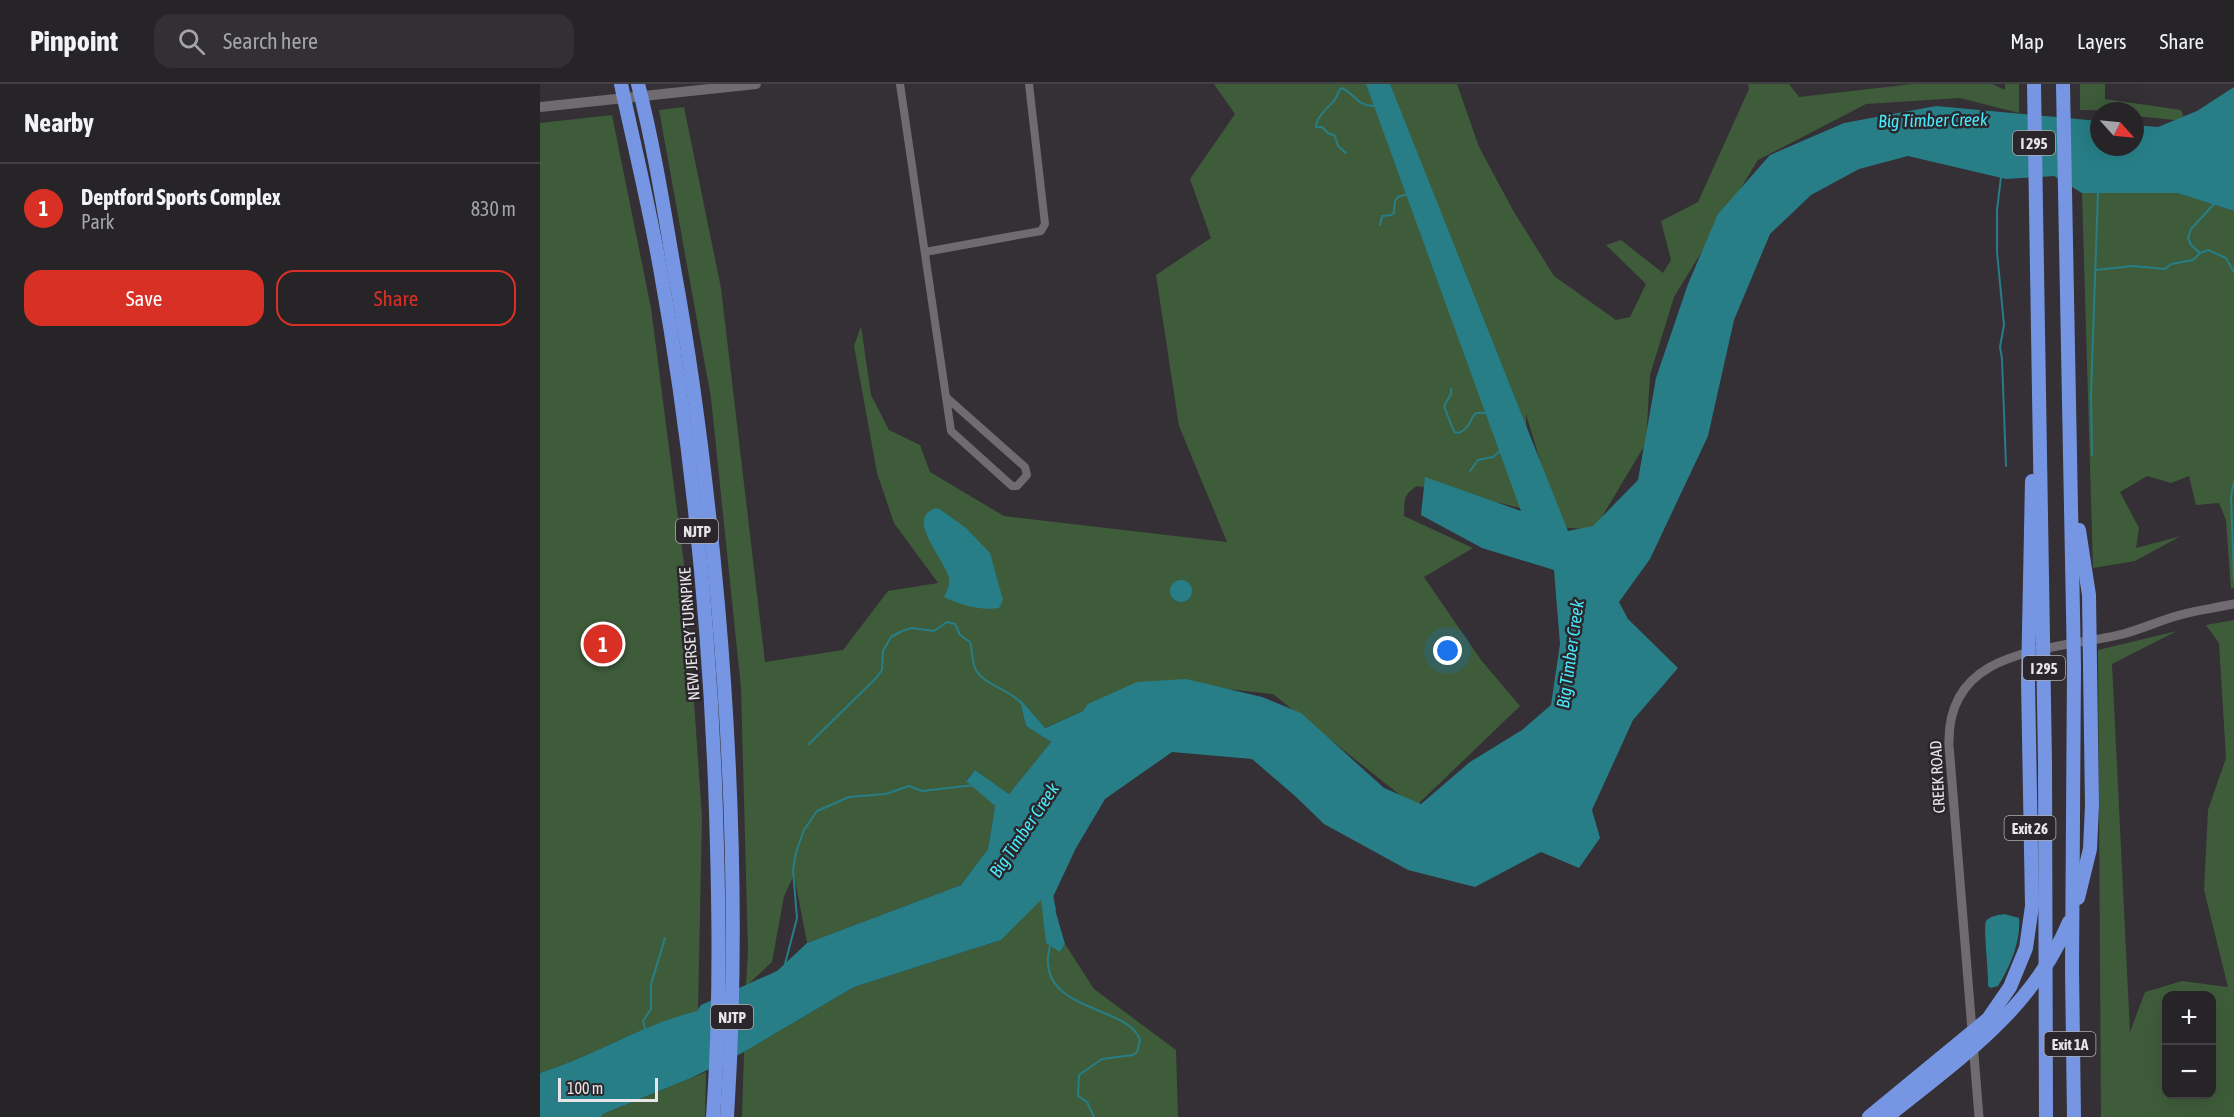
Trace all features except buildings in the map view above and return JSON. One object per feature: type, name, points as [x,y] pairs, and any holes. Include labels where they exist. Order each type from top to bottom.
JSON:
[{"type":"highway","name":"NEW JERSEY TURNPIKE","points":[[621,84],[660,268],[681,398],[701,568],[718,853],[717,1069],[713,1117]]},
{"type":"highway","name":"NEW JERSEY TURNPIKE","points":[[638,84],[655,160],[686,330],[707,479],[726,691],[734,865],[734,970],[728,1117]]},
{"type":"highway","name":"I 295","points":[[2034,90],[2045,763],[2048,1117]]},
{"type":"highway","name":"I 295","points":[[2063,90],[2074,718],[2072,970],[2074,1117]]},
{"type":"highway","name":"Exit 26","points":[[1869,1117],[1943,1065],[1991,1016],[2007,994],[2022,962],[2029,934],[2031,915],[2028,681],[2037,272]]},
{"type":"highway","points":[[1887,1117],[1943,1065],[2004,1020],[2026,996],[2062,939],[2074,910],[2085,872],[2090,843],[2092,805],[2089,595],[2071,468]]},
{"type":"highway","name":"Exit 1A","points":[[2067,1117],[2072,970]]},
{"type":"main road","points":[[540,107],[756,84]]},
{"type":"street","points":[[900,84],[925,252],[946,397],[951,431],[1012,486],[1017,486],[1027,475],[1025,467],[946,397]]},
{"type":"street","points":[[925,252],[1041,231],[1046,224],[1029,84]]},
{"type":"street","name":"CREEK ROAD","points":[[1979,1117],[1948,738],[1955,709],[1970,682],[1990,666],[2012,657],[2125,634],[2182,614],[2234,604]]},
{"type":"green space","points":[[1214,84],[1457,84],[1479,147],[1514,212],[1554,276],[1616,320],[1630,317],[1646,284],[1606,245],[1621,240],[1663,273],[1671,260],[1661,221],[1698,202],[1749,89],[1748,84],[1789,84],[1799,97],[1913,84],[1992,84],[2005,90],[2005,84],[2019,84],[2019,113],[1960,98],[1866,104],[1758,160],[1674,297],[1650,375],[1646,443],[1594,530],[1560,527],[1526,414],[1528,510],[1463,494],[1417,486],[1409,493],[1405,499],[1404,516],[1473,548],[1424,577],[1481,660],[1520,706],[1415,807],[1273,694],[1166,682],[1083,711],[1044,728],[1019,699],[1026,726],[1051,742],[1009,794],[975,770],[966,780],[995,806],[988,849],[961,885],[807,943],[794,875],[784,896],[772,962],[746,986],[748,950],[741,688],[711,398],[659,110],[684,107],[721,288],[765,662],[843,650],[888,591],[938,583],[894,523],[877,473],[854,346],[861,326],[871,395],[889,430],[920,445],[930,472],[1004,516],[1227,542],[1179,426],[1156,275],[1211,238],[1190,179],[1235,114]]},
{"type":"green space","points":[[2080,84],[2105,84],[2105,99],[2126,102],[2090,102],[2090,110],[2080,110]]},
{"type":"green space","points":[[2144,105],[2181,110],[2185,121],[2144,117]]},
{"type":"green space","points":[[612,115],[651,308],[685,572],[702,817],[698,1011],[658,1024],[540,1073],[540,123]]},
{"type":"green space","points":[[2082,193],[2177,193],[2234,211],[2234,588],[2231,589],[2226,520],[2219,503],[2196,505],[2189,476],[2171,483],[2147,476],[2120,492],[2139,528],[2136,548],[2181,536],[2135,561],[2093,568]]},
{"type":"green space","points":[[2234,620],[2234,1117],[2101,1117],[2098,650],[2177,631],[2112,664],[2130,1032],[2145,992],[2182,981],[2228,987],[2204,890],[2208,810],[2226,758],[2219,643],[2206,625]]},
{"type":"green space","points":[[1041,899],[1060,952],[1065,944],[1094,989],[1176,1050],[1178,1117],[742,1117],[744,1052],[854,987],[1001,940]]},
{"type":"green space","points":[[706,1072],[705,1117],[601,1117],[603,1114]]},
{"type":"water","name":"Big Timber Creek","points":[[1366,84],[1390,84],[1568,531],[1593,526],[1638,480],[1656,378],[1688,284],[1718,214],[1770,155],[1844,123],[1936,106],[2090,120],[2090,156],[2144,156],[2144,126],[2158,127],[2197,111],[2234,87],[2234,211],[2177,193],[2082,193],[2054,176],[2006,179],[1908,156],[1859,169],[1811,195],[1770,234],[1734,320],[1708,436],[1650,559],[1619,602],[1628,619],[1678,668],[1633,720],[1592,810],[1600,838],[1579,868],[1541,852],[1475,887],[1408,870],[1324,824],[1252,759],[1172,752],[1105,799],[1076,848],[1052,899],[1065,944],[1060,952],[1046,943],[1041,900],[1001,940],[854,987],[744,1052],[691,1078],[603,1114],[601,1117],[540,1117],[540,1073],[657,1024],[697,1011],[701,1005],[777,971],[807,943],[961,885],[988,849],[995,806],[966,781],[975,770],[1009,794],[1051,742],[1026,726],[1019,698],[1045,728],[1083,711],[1088,704],[1137,682],[1186,679],[1262,697],[1301,713],[1384,788],[1421,804],[1470,762],[1522,730],[1551,705],[1560,644],[1554,570],[1482,548],[1421,515],[1425,477],[1521,511]]},
{"type":"water","points":[[936,508],[966,528],[990,553],[1003,600],[999,608],[971,607],[944,597],[949,586],[949,578],[929,540],[924,520],[927,513]]},
{"type":"water","points":[[1181,580],[1189,583],[1192,591],[1189,599],[1181,602],[1173,599],[1170,591],[1173,583]]},
{"type":"water","points":[[2004,914],[2019,918],[2018,936],[2007,971],[1998,986],[1991,988],[1988,986],[1985,925],[1990,918]]},
{"type":"waterway","points":[[1346,153],[1338,146],[1335,136],[1322,127],[1316,127],[1320,117],[1341,88],[1360,102],[1375,106]]},
{"type":"waterway","points":[[2001,177],[1997,210],[1997,252],[2004,325],[2000,347],[2006,466]]},
{"type":"waterway","points":[[2092,455],[2091,395],[2098,191]]},
{"type":"waterway","points":[[1380,225],[1382,216],[1394,213],[1395,201],[1398,197],[1408,194]]},
{"type":"waterway","points":[[2200,253],[2191,245],[2188,238],[2191,229],[2214,204]]},
{"type":"waterway","points":[[2095,270],[2133,266],[2165,269],[2171,264],[2193,260],[2200,253],[2208,250],[2226,258],[2234,272]]},
{"type":"waterway","points":[[1451,389],[1451,394],[1444,406],[1454,432],[1459,433],[1463,430],[1476,413],[1487,413]]},
{"type":"waterway","points":[[1470,471],[1478,460],[1493,457],[1500,451]]},
{"type":"waterway","points":[[2234,482],[2231,497],[2234,579]]},
{"type":"waterway","points":[[809,744],[877,677],[882,670],[883,651],[891,637],[912,628],[934,631],[947,622],[955,624],[960,635],[970,642],[973,663],[979,675],[1021,703]]},
{"type":"waterway","points":[[785,964],[797,918],[793,870],[796,852],[804,830],[817,811],[849,797],[886,794],[909,786],[922,791],[974,785]]},
{"type":"waterway","points":[[1052,895],[1055,910]]},
{"type":"waterway","points":[[646,1032],[643,1021],[651,1009],[651,984],[665,938]]},
{"type":"waterway","points":[[1050,946],[1048,968],[1055,983],[1067,995],[1132,1028],[1140,1040],[1137,1052],[1133,1055],[1102,1059],[1079,1075],[1078,1096],[1087,1102],[1094,1117]]},
{"type":"place","name":"Deptford Sports Complex","points":[[603,644]]}]
